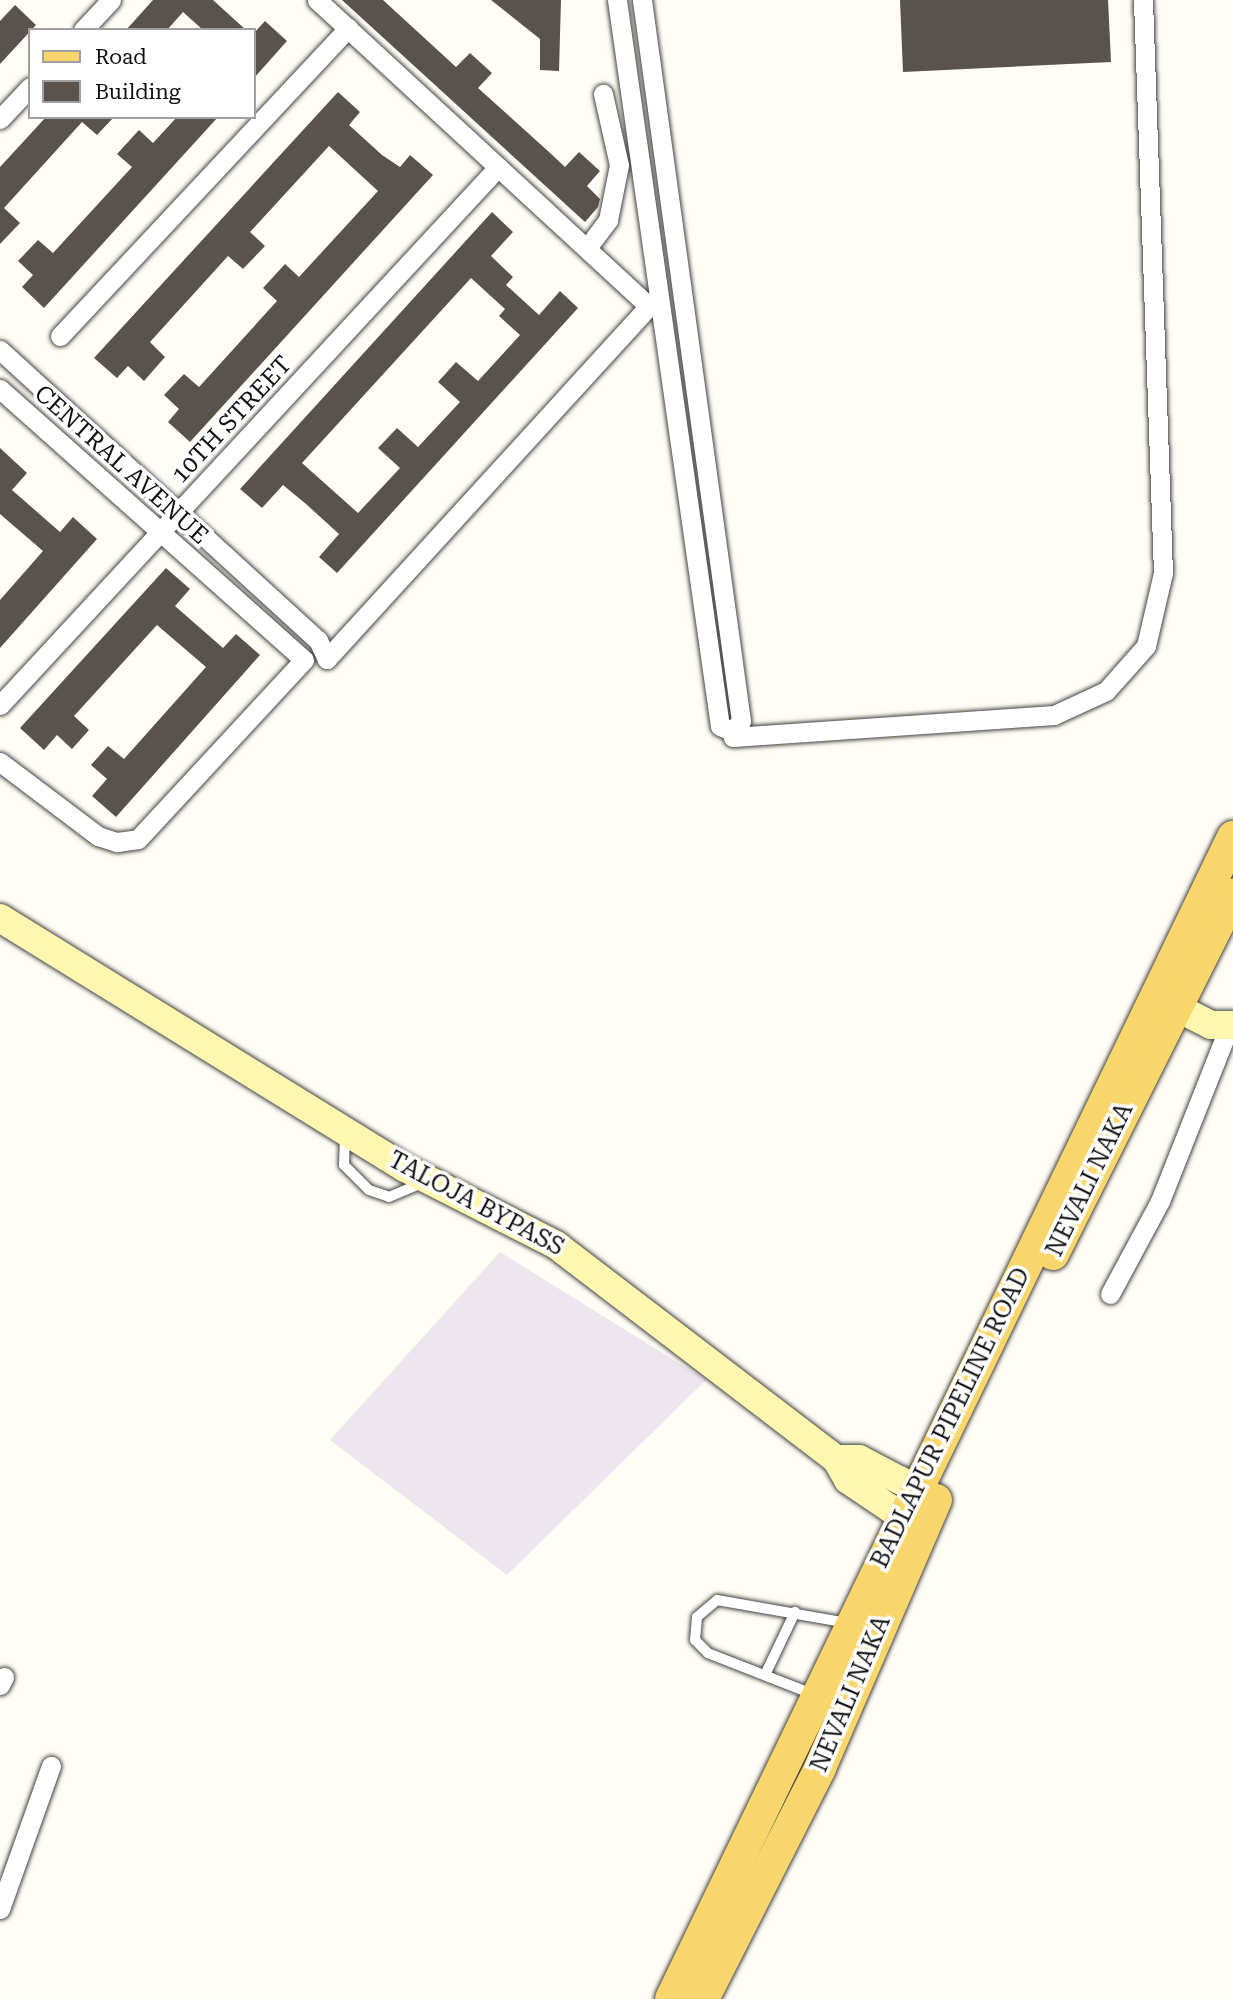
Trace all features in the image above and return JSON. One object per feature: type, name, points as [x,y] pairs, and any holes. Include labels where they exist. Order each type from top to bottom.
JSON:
[{"type":"main road","points":[[1231,1026],[1166,1002],[1233,837]]},
{"type":"main road","name":"NEVALI NAKA","points":[[702,1999],[748,1880],[820,1768],[927,1494],[1166,1002],[1233,895]]},
{"type":"main road","name":"TALOJA BYPASS","points":[[0,918],[345,1131],[427,1179],[556,1245],[836,1460],[848,1480],[913,1525]]},
{"type":"main road","points":[[836,1460],[859,1459],[927,1494]]},
{"type":"main road","name":"BADLAPUR PIPELINE ROAD","points":[[671,1999],[748,1880],[816,1695],[851,1624],[913,1525]]},
{"type":"street","points":[[85,28],[111,0]]},
{"type":"street","points":[[0,762],[98,836],[117,842],[138,839],[304,660],[327,659],[649,306],[317,0]]},
{"type":"street","points":[[618,0],[720,726],[732,731]]},
{"type":"street","points":[[642,0],[741,721],[732,731]]},
{"type":"street","points":[[732,731],[733,737],[1055,715],[1106,691],[1146,646],[1163,573],[1143,0]]},
{"type":"street","points":[[60,336],[348,28]]},
{"type":"street","points":[[0,118],[28,89]]},
{"type":"street","points":[[587,248],[608,220],[619,165],[603,94]]},
{"type":"street","name":"10TH STREET","points":[[0,705],[180,514],[498,167]]},
{"type":"street","name":"CENTRAL AVENUE","points":[[0,350],[318,640],[327,659]]},
{"type":"street","name":"CENTRAL AVENUE","points":[[2,395],[159,536],[304,660]]},
{"type":"street","points":[[1110,1294],[1160,1201],[1231,1026]]},
{"type":"street","points":[[0,1909],[51,1766]]},
{"type":"lane","points":[[345,1131],[344,1165],[369,1191],[388,1197],[427,1179]]},
{"type":"lane","points":[[816,1695],[700,1647],[693,1633],[697,1617],[717,1600],[851,1624]]},
{"type":"lane","points":[[765,1675],[795,1612]]},
{"type":"shaded area","points":[[500,1252],[706,1380],[507,1575],[330,1440]]},
{"type":"building","points":[[153,0],[213,0],[244,28],[201,28],[183,12],[169,28],[128,28]]},
{"type":"building","points":[[342,0],[383,0],[456,67],[470,53],[492,73],[478,88],[565,167],[579,152],[600,171],[587,186],[600,199],[598,207],[585,222]]},
{"type":"building","points":[[491,0],[561,0],[559,71],[540,70],[540,39]]},
{"type":"building","points":[[900,0],[1108,0],[1111,62],[903,72]]},
{"type":"building","points":[[15,5],[36,25],[28,28],[28,34],[0,64],[0,21]]},
{"type":"building","points":[[265,21],[287,41],[256,76],[256,31]]},
{"type":"building","points":[[338,92],[360,112],[349,125],[382,155],[400,167],[410,155],[433,175],[190,442],[168,422],[179,409],[164,395],[184,374],[199,387],[277,301],[263,288],[285,264],[299,277],[378,191],[329,146],[250,232],[265,246],[243,269],[228,256],[150,342],[165,357],[144,381],[128,366],[117,378],[94,358]]},
{"type":"building","points":[[44,119],[112,119],[97,135],[82,122],[4,208],[20,223],[0,244],[0,167]]},
{"type":"building","points":[[175,119],[216,119],[44,308],[22,287],[33,275],[18,261],[38,240],[53,253],[132,167],[117,154],[139,130],[153,143]]},
{"type":"building","points":[[492,212],[513,232],[491,256],[513,277],[506,285],[539,315],[560,291],[578,308],[337,573],[319,557],[339,534],[306,504],[283,485],[262,508],[240,489]],"holes":[[[471,278],[505,309],[499,316],[520,335],[478,381],[456,362],[438,382],[460,402],[418,447],[397,428],[378,448],[400,468],[358,513],[302,463]]]},
{"type":"building","points":[[0,448],[27,473],[12,490],[60,532],[73,517],[97,539],[0,648],[0,600],[43,551],[0,514]]},
{"type":"building","points":[[166,568],[190,589],[175,606],[223,648],[236,634],[260,655],[116,817],[92,796],[107,779],[91,765],[108,746],[124,759],[206,667],[157,625],[74,716],[89,730],[72,749],[57,735],[44,750],[20,728]]}]
